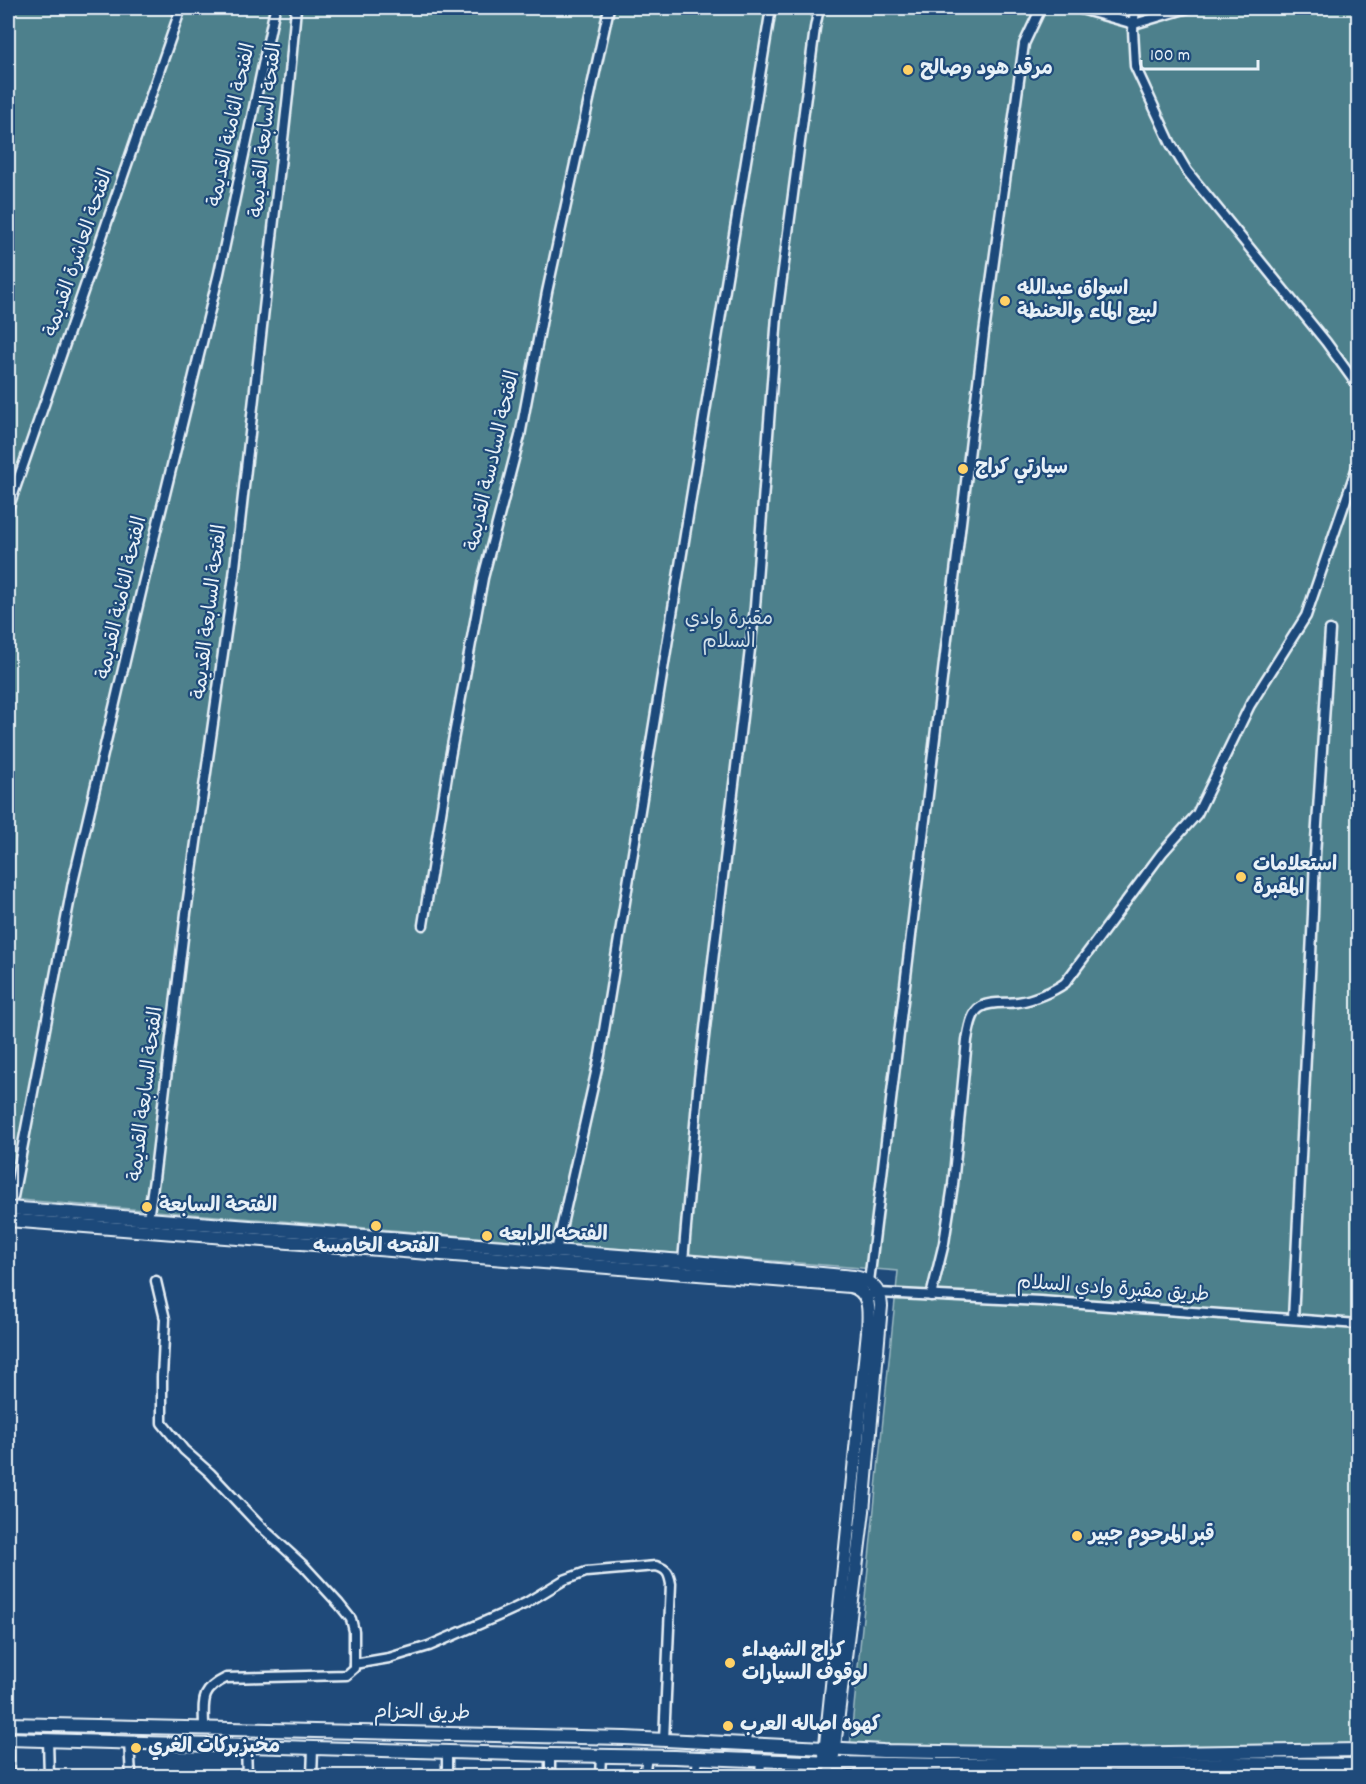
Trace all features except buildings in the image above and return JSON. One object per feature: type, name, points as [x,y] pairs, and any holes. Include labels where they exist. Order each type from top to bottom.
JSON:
[{"type":"main road","points":[[10,1203],[341,1240]]},
{"type":"main road","points":[[8,1220],[341,1240],[577,1258],[856,1287],[865,1295],[869,1307],[859,1494]]},
{"type":"main road","points":[[366,1242],[556,1251],[577,1258]]},
{"type":"main road","points":[[605,1261],[683,1261],[854,1277],[869,1282],[879,1293],[881,1306],[859,1494],[828,1726],[830,1748]]},
{"type":"main road","points":[[865,1295],[869,1282]]},
{"type":"main road","points":[[828,1763],[857,1510]]},
{"type":"main road","name":"طريق الحزام","points":[[8,1724],[501,1735],[664,1740],[883,1751],[1017,1754],[1359,1750]]},
{"type":"main road","points":[[798,1746],[819,1736],[828,1726]]},
{"type":"main road","points":[[194,1744],[197,1741],[198,1728]]},
{"type":"main road","points":[[247,1746],[244,1738],[250,1730]]},
{"type":"main road","points":[[465,1734],[475,1742],[474,1748],[469,1753]]},
{"type":"main road","points":[[498,1754],[493,1749],[492,1743],[501,1735]]},
{"type":"main road","name":"طريق الحزام","points":[[8,1739],[828,1763],[1359,1765]]},
{"type":"street","name":"الفتحة العاشرة القديمة","points":[[8,509],[182,8]]},
{"type":"street","name":"الفتحة الثامنة القديمة","points":[[10,1203],[73,882],[219,273],[275,8]]},
{"type":"street","name":"الفتحة السابعة القديمة","points":[[148,1220],[186,913],[234,576],[297,8]]},
{"type":"street","name":"الفتحة السادسة القديمة","points":[[423,925],[450,757],[483,578],[520,436],[547,292],[609,8]]},
{"type":"street","points":[[556,1251],[600,1055],[771,8]]},
{"type":"street","points":[[683,1261],[699,1079],[754,607],[777,316],[814,28],[819,8]]},
{"type":"street","points":[[869,1282],[984,333],[1024,44],[1041,8]]},
{"type":"street","points":[[1077,8],[1134,24],[1188,8]]},
{"type":"street","points":[[931,1296],[949,1214],[967,1040],[975,1012],[982,1006],[1028,1000],[1056,990],[1065,983],[1162,854],[1197,814],[1250,705],[1306,616],[1358,464],[1357,385],[1319,333],[1187,171],[1171,144],[1135,66],[1135,8]]},
{"type":"street","points":[[1293,1319],[1315,855],[1330,630]]},
{"type":"street","points":[[156,1281],[165,1319],[162,1423],[184,1450],[304,1566],[351,1619],[354,1631],[354,1668],[346,1675],[226,1678],[213,1684],[204,1696],[198,1728]]},
{"type":"street","name":"طريق مقبرة وادي السلام","points":[[865,1295],[879,1293],[1070,1303],[1359,1324]]},
{"type":"street","points":[[354,1664],[389,1658],[429,1646],[500,1616],[564,1580],[586,1572],[656,1566],[666,1569],[670,1574],[671,1584],[664,1740]]},
{"type":"street","points":[[48,1740],[49,1776]]},
{"type":"street","points":[[129,1742],[131,1776]]},
{"type":"street","points":[[8,1746],[9,1776]]},
{"type":"street","points":[[247,1746],[247,1776]]},
{"type":"street","points":[[312,1776],[313,1749]]},
{"type":"street","points":[[447,1752],[447,1776]]},
{"type":"street","points":[[550,1755],[550,1776]]},
{"type":"street","points":[[600,1776],[601,1756]]},
{"type":"street","points":[[644,1776],[646,1757]]},
{"type":"street","points":[[696,1776],[698,1758]]},
{"type":"street","points":[[760,1776],[762,1761]]},
{"type":"street","points":[[826,1776],[828,1763]]},
{"type":"green space","name":"مقبرة وادي السلام","points":[[8,8],[1358,8],[1358,1748],[850,1746],[898,1271],[8,1199]]},
{"type":"place","name":"مرقد هود وصالح","points":[[908,70]]},
{"type":"place","name":"اسواق عبدالله لبيع الماء والحنطة","points":[[1005,301]]},
{"type":"place","name":"سيارتي كراج","points":[[963,469]]},
{"type":"place","name":"استعلامات المقبرة","points":[[1241,877]]},
{"type":"place","name":"الفتحة السابعة","points":[[147,1207]]},
{"type":"place","name":"الفتحه الخامسه","points":[[376,1226]]},
{"type":"place","name":"الفتحه الرابعه","points":[[487,1236]]},
{"type":"place","name":"قبر المرحوم جبير","points":[[1077,1536]]},
{"type":"place","name":"كراج الشهداء لوقوف السيارات","points":[[730,1663]]},
{"type":"place","name":"كهوه اصاله العرب","points":[[728,1726]]},
{"type":"place","name":"مخبزبركات الغري","points":[[136,1748]]}]
